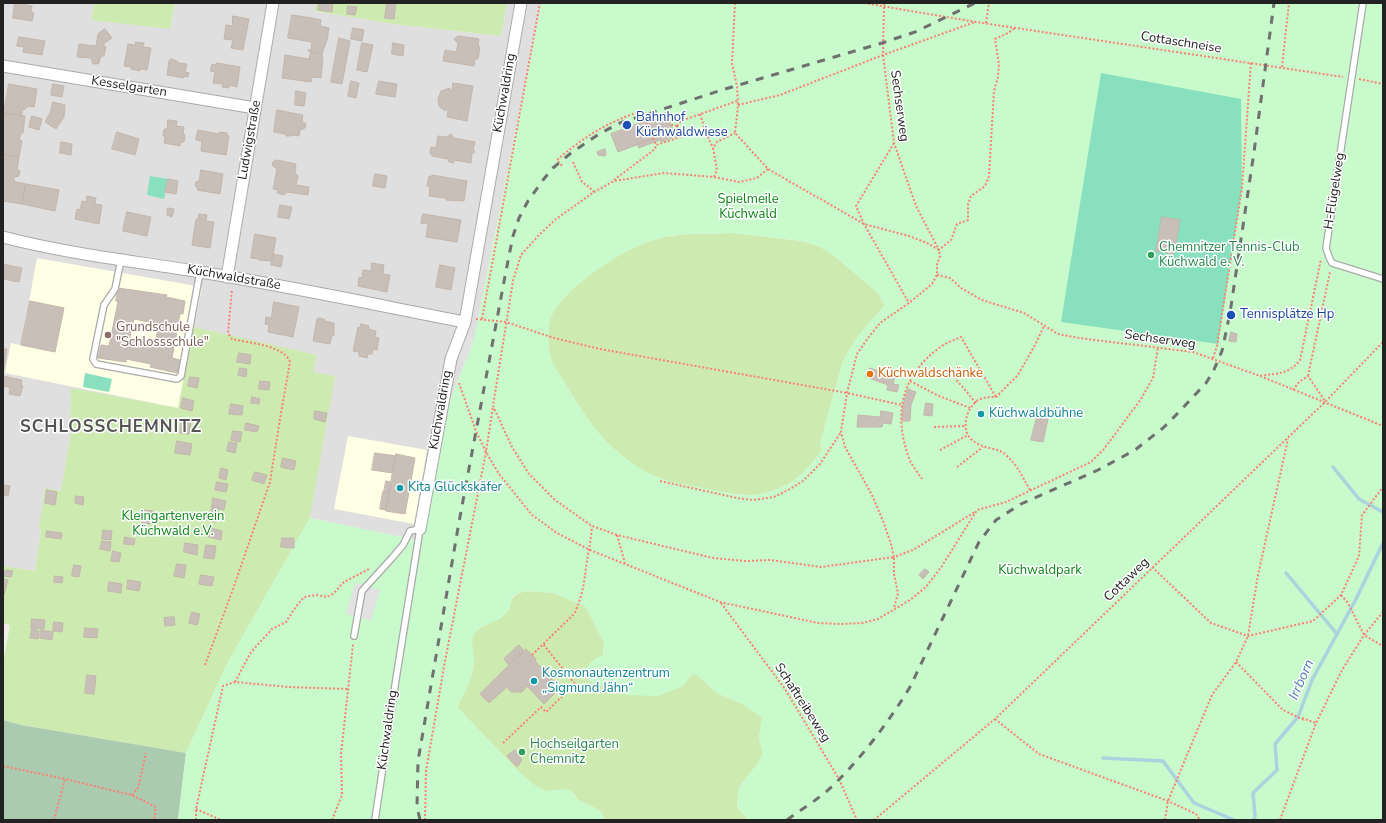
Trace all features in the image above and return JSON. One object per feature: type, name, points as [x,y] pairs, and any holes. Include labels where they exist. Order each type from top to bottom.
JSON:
[{"type":"street","name":"Ludwigstraße","points":[[230,277],[255,108],[273,3]]},
{"type":"street","name":"Küchwaldring","points":[[420,529],[451,359],[465,322],[521,3]]},
{"type":"street","name":"Kesselgarten","points":[[3,66],[255,108]]},
{"type":"street","name":"Küchwaldstraße","points":[[3,237],[32,244],[121,260],[230,277],[465,322]]},
{"type":"lane","name":"H-Flügelweg","points":[[1332,263],[1328,257],[1326,248],[1363,3]]},
{"type":"lane","points":[[121,260],[115,290],[104,305],[93,360],[96,364],[177,379],[181,376],[200,272]]},
{"type":"lane","points":[[1332,263],[1383,279]]},
{"type":"lane","points":[[354,636],[362,591],[403,545],[410,531],[420,529]]},
{"type":"lane","name":"Küchwaldring","points":[[375,820],[420,529]]},
{"type":"path","points":[[482,319],[540,3]]},
{"type":"path","points":[[735,3],[732,64],[737,86],[738,101],[735,133],[768,169],[864,224],[909,236],[939,250]]},
{"type":"path","name":"Cottaschneise","points":[[864,3],[884,5],[986,24],[1251,62],[1383,84]]},
{"type":"path","points":[[986,24],[989,3]]},
{"type":"path","points":[[1282,68],[1289,3]]},
{"type":"path","name":"Sechserweg","points":[[884,5],[882,55],[894,143],[916,206],[939,250]]},
{"type":"path","points":[[738,106],[780,96],[882,55],[976,22]]},
{"type":"path","points":[[939,250],[951,240],[957,224],[968,220],[968,204],[971,196],[985,186],[989,176],[994,91],[998,77],[999,64],[995,39],[1016,28]]},
{"type":"path","points":[[1212,359],[1217,346],[1242,188],[1251,62]]},
{"type":"path","points":[[425,820],[426,771],[446,654],[486,452],[513,281],[521,255],[556,219],[594,192],[614,181],[655,149],[656,145],[680,137],[677,126],[680,121],[738,101]]},
{"type":"path","points":[[562,164],[561,165],[557,160],[582,140],[608,123],[642,111],[656,145]]},
{"type":"path","points":[[677,126],[672,125],[670,119],[678,114],[680,121]]},
{"type":"path","points":[[700,114],[713,148],[717,170],[714,177]]},
{"type":"path","points":[[713,148],[718,142],[735,133]]},
{"type":"path","points":[[894,143],[856,206],[864,224],[909,303]]},
{"type":"path","points":[[573,162],[582,182],[590,187],[594,192]]},
{"type":"path","points":[[614,181],[664,173],[714,177],[739,182],[757,178],[768,169]]},
{"type":"path","points":[[894,609],[898,594],[891,544],[872,495],[845,447],[841,432],[847,393],[857,354],[880,323],[909,303],[932,284],[937,275],[937,265],[940,256],[939,250]]},
{"type":"path","points":[[1293,390],[1308,376],[1332,263]]},
{"type":"path","name":"Sechserweg","points":[[937,275],[950,278],[961,288],[982,300],[1024,313],[1058,334],[1079,338],[1194,352],[1260,376],[1383,426]]},
{"type":"path","points":[[205,665],[270,482],[290,362],[289,358],[284,352],[274,347],[232,339],[228,333],[230,277]]},
{"type":"path","points":[[465,322],[473,319],[506,322],[554,338],[600,349],[847,393],[902,405]]},
{"type":"path","points":[[996,397],[1018,375],[1036,344],[1044,326]]},
{"type":"path","points":[[922,479],[910,460],[902,437],[900,421],[906,389],[919,365],[940,347],[961,337],[996,397]]},
{"type":"path","name":"Cottaweg","points":[[874,820],[995,719],[1288,438],[1383,342]]},
{"type":"path","points":[[493,406],[512,447],[529,474],[556,500],[592,526],[617,535],[713,558],[746,561],[770,560],[821,567],[894,557],[913,550],[977,510],[1006,502],[1091,462],[1104,449],[1141,399],[1153,378],[1158,347]]},
{"type":"path","points":[[1308,376],[1325,402]]},
{"type":"path","points":[[954,377],[976,403]]},
{"type":"path","points":[[458,380],[476,431],[486,452],[499,474],[532,515],[556,533],[590,550],[720,602],[818,623],[841,624],[871,621],[910,600],[926,587],[954,549],[977,510]]},
{"type":"path","points":[[910,381],[939,396],[970,408]]},
{"type":"path","points":[[996,397],[988,396],[979,400],[970,408],[966,416],[968,435],[983,447],[1004,452],[1018,466],[1030,491]]},
{"type":"path","points":[[934,427],[966,426]]},
{"type":"path","points":[[660,481],[737,498],[753,500],[774,496],[803,481],[820,464],[841,432]]},
{"type":"path","points":[[940,450],[968,435]]},
{"type":"path","points":[[1166,820],[1168,801],[1212,695],[1236,662],[1248,636],[1258,575],[1288,438]]},
{"type":"path","points":[[957,467],[983,447]]},
{"type":"path","points":[[1152,567],[1211,623],[1248,636],[1312,621],[1341,595],[1359,556],[1362,515],[1383,487]]},
{"type":"path","points":[[532,655],[574,614],[582,596],[590,550],[592,526]]},
{"type":"path","points":[[617,535],[625,563]]},
{"type":"path","points":[[234,682],[254,647],[272,628],[286,622],[294,608],[304,597],[317,595],[327,597],[334,593],[344,582],[373,568]]},
{"type":"path","points":[[1341,595],[1348,603],[1364,635],[1383,646]]},
{"type":"path","name":"Schaftreibeweg","points":[[720,602],[785,688],[839,780],[857,820]]},
{"type":"path","points":[[1280,820],[1316,723],[1342,670],[1364,635],[1383,612]]},
{"type":"path","points":[[332,820],[342,795],[341,754],[354,636]]},
{"type":"path","points":[[503,743],[541,707],[546,712],[575,684],[543,644]]},
{"type":"path","points":[[1236,662],[1283,710],[1304,720],[1298,717],[1316,723]]},
{"type":"path","points":[[196,820],[196,809],[223,686],[234,682],[288,687],[347,689]]},
{"type":"path","points":[[995,719],[1039,754],[1168,801],[1196,814],[1200,820]]},
{"type":"path","points":[[132,795],[138,788],[146,752]]},
{"type":"path","points":[[3,766],[132,795],[156,807],[154,820]]},
{"type":"path","points":[[54,820],[65,779]]},
{"type":"path","points":[[196,809],[222,820]]},
{"type":"shaded area","points":[[3,3],[94,4],[91,19],[170,29],[175,3],[316,3],[314,11],[394,24],[501,36],[507,3],[541,3],[474,339],[446,411],[425,532],[416,540],[310,518],[334,376],[313,372],[178,408],[71,388],[70,437],[61,492],[45,489],[35,571],[3,566]]},
{"type":"shaded area","name":"Grundschule \"Schlossschule\"","points":[[37,258],[202,287],[178,408],[5,373],[11,343],[21,345]]},
{"type":"shaded area","points":[[460,334],[474,339],[466,362],[452,357]]},
{"type":"shaded area","points":[[348,436],[427,450],[414,524],[334,509]]},
{"type":"shaded area","points":[[355,583],[380,590],[371,621],[346,614]]},
{"type":"shaded area","points":[[3,720],[21,725],[186,753],[178,820],[3,820]]},
{"type":"green space","points":[[85,3],[175,3],[170,29],[91,20],[94,5]]},
{"type":"green space","points":[[316,3],[507,3],[501,36],[394,24],[314,11]]},
{"type":"green space","name":"Küchwaldpark","points":[[541,3],[1383,3],[1383,820],[748,820],[737,807],[739,787],[756,766],[763,754],[759,738],[762,717],[742,704],[715,692],[700,677],[693,673],[683,686],[658,696],[626,695],[593,683],[589,680],[585,672],[592,661],[603,655],[604,643],[586,607],[554,593],[526,591],[512,597],[509,610],[500,619],[481,627],[474,634],[472,641],[474,663],[470,681],[457,707],[519,772],[534,785],[546,791],[565,789],[571,791],[577,799],[599,810],[606,820],[178,820],[186,753],[227,664],[310,518],[416,540],[425,532],[446,411],[474,339]],"holes":[[[733,233],[802,241],[818,246],[832,254],[878,293],[885,306],[861,333],[842,364],[820,445],[822,450],[808,467],[793,481],[777,489],[766,493],[753,495],[736,494],[664,480],[650,474],[634,464],[609,445],[583,412],[553,364],[551,358],[548,337],[551,316],[562,300],[586,278],[615,258],[630,249],[657,239],[685,234]]]},
{"type":"green space","name":"Chemnitzer Tennis-Club Küchwald e. V.","points":[[1101,73],[1241,99],[1242,188],[1218,344],[1061,322]]},
{"type":"green space","points":[[150,176],[168,179],[164,199],[147,195]]},
{"type":"green space","points":[[733,233],[802,241],[818,246],[832,254],[878,293],[885,306],[861,333],[842,364],[820,444],[822,450],[798,477],[787,485],[773,491],[754,495],[728,493],[670,482],[646,472],[620,454],[609,445],[591,423],[553,364],[548,337],[551,316],[562,300],[586,278],[630,249],[657,239],[685,234]]},
{"type":"green space","name":"Kleingartenverein Küchwald e.V.","points":[[194,327],[317,355],[313,372],[335,376],[310,518],[227,664],[186,753],[21,725],[3,720],[3,663],[10,625],[3,623],[3,566],[35,571],[45,488],[61,491],[70,437],[71,388],[178,408]]},
{"type":"green space","points":[[85,373],[112,379],[109,392],[83,387]]},
{"type":"green space","points":[[526,591],[554,593],[586,607],[604,643],[603,655],[683,686],[693,673],[700,677],[715,692],[742,704],[762,717],[759,738],[763,754],[756,766],[739,787],[737,807],[748,820],[606,820],[599,810],[577,799],[574,793],[546,791],[534,785],[519,772],[457,707],[473,670],[472,636],[481,627],[502,617],[508,610],[515,595]]},
{"type":"building","points":[[15,3],[32,6],[31,12],[34,13],[32,21],[13,18]]},
{"type":"building","points":[[319,3],[333,3],[332,12],[318,10]]},
{"type":"building","points":[[387,3],[396,3],[394,19],[385,18]]},
{"type":"building","points":[[348,6],[357,7],[355,15],[347,14]]},
{"type":"building","points":[[292,15],[321,20],[320,26],[329,28],[322,54],[308,51],[311,50],[312,42],[288,38]]},
{"type":"building","points":[[233,16],[249,19],[243,50],[231,48],[233,40],[224,39],[226,25],[232,26]]},
{"type":"building","points":[[353,28],[364,30],[362,41],[351,39]]},
{"type":"building","points":[[105,29],[112,38],[104,43],[104,47],[106,47],[104,56],[101,56],[99,63],[93,64],[91,58],[77,57],[79,44],[96,46],[98,34]]},
{"type":"building","points":[[459,36],[479,39],[478,47],[480,47],[478,59],[475,59],[474,66],[443,61],[445,50],[456,52],[458,44],[454,39]]},
{"type":"building","points":[[19,37],[45,41],[42,55],[23,52],[24,47],[17,46]]},
{"type":"building","points":[[339,38],[350,41],[342,84],[331,82]]},
{"type":"building","points":[[136,42],[144,43],[143,47],[151,48],[147,70],[140,69],[140,71],[124,66],[128,44],[135,45]]},
{"type":"building","points":[[362,43],[373,45],[367,72],[357,70]]},
{"type":"building","points":[[393,43],[404,45],[403,56],[392,54]]},
{"type":"building","points":[[311,51],[322,54],[321,78],[312,77],[311,82],[282,78],[285,55],[309,59]]},
{"type":"building","points":[[171,59],[179,63],[187,64],[185,72],[189,73],[188,77],[184,76],[184,78],[167,75],[169,61]]},
{"type":"building","points":[[217,63],[240,67],[237,87],[229,85],[229,88],[222,87],[223,84],[213,83],[215,72],[210,71],[212,64],[216,65]]},
{"type":"building","points":[[351,81],[359,83],[356,98],[348,96]]},
{"type":"building","points":[[379,81],[397,84],[395,97],[376,94]]},
{"type":"building","points":[[453,83],[473,86],[467,121],[447,117],[448,110],[446,109],[445,111],[439,106],[438,99],[441,91],[450,88],[449,90],[452,90]]},
{"type":"building","points":[[9,84],[37,89],[34,107],[29,106],[22,111],[22,116],[4,113]]},
{"type":"building","points":[[53,84],[64,86],[62,97],[51,95]]},
{"type":"building","points":[[296,91],[306,93],[304,106],[295,105]]},
{"type":"building","points":[[53,102],[65,105],[64,117],[56,129],[45,122],[50,113]]},
{"type":"building","points":[[277,110],[303,115],[302,121],[306,124],[305,128],[300,130],[299,136],[286,136],[285,134],[274,132]]},
{"type":"building","points":[[4,113],[25,116],[23,133],[21,133],[19,140],[22,141],[19,157],[3,154]]},
{"type":"building","points":[[666,113],[673,131],[618,152],[611,134]]},
{"type":"building","points":[[32,116],[42,119],[39,130],[29,127]]},
{"type":"building","points":[[168,120],[177,121],[176,126],[184,127],[184,142],[181,142],[180,146],[164,143],[164,129],[167,129]]},
{"type":"building","points":[[198,130],[219,134],[220,132],[227,133],[229,136],[226,155],[201,151],[202,141],[196,140]]},
{"type":"building","points":[[675,130],[677,136],[661,142],[659,136]]},
{"type":"building","points":[[117,132],[139,139],[135,155],[112,149]]},
{"type":"building","points":[[451,134],[454,138],[475,142],[473,150],[475,152],[472,154],[471,163],[454,160],[454,163],[449,162],[448,159],[432,156],[430,153],[431,147],[436,148],[438,136],[447,137]]},
{"type":"building","points":[[659,136],[660,140],[639,148],[637,144]]},
{"type":"building","points":[[61,142],[72,144],[71,155],[60,153]]},
{"type":"building","points":[[605,149],[606,155],[598,155],[597,152]]},
{"type":"building","points":[[3,154],[19,157],[17,169],[20,171],[19,176],[14,177],[14,180],[15,182],[26,184],[22,204],[3,201]]},
{"type":"building","points":[[277,160],[296,164],[295,173],[298,176],[296,185],[309,187],[308,195],[287,192],[284,195],[277,193],[278,190],[273,189],[277,169],[272,165],[273,162]]},
{"type":"building","points":[[201,170],[223,174],[220,194],[197,190],[198,188],[195,186],[196,182],[199,181]]},
{"type":"building","points":[[375,174],[387,176],[385,188],[373,186]]},
{"type":"building","points":[[432,175],[467,181],[464,201],[446,200],[445,198],[429,196],[430,187],[427,186],[429,176],[432,177]]},
{"type":"building","points":[[168,179],[178,181],[176,194],[165,192]]},
{"type":"building","points":[[26,184],[59,190],[55,211],[22,204]]},
{"type":"building","points":[[87,196],[96,198],[95,204],[102,205],[99,224],[75,219],[77,209],[80,210],[82,201],[86,202]]},
{"type":"building","points":[[280,205],[292,207],[289,219],[278,217]]},
{"type":"building","points":[[168,208],[174,209],[172,217],[167,215]]},
{"type":"building","points":[[127,212],[151,217],[147,236],[123,231]]},
{"type":"building","points":[[199,214],[207,215],[206,221],[214,222],[210,248],[192,245],[196,219],[198,219]]},
{"type":"building","points":[[423,214],[461,220],[457,242],[426,237],[428,224],[421,223]]},
{"type":"building","points":[[1162,217],[1180,220],[1174,254],[1156,251]]},
{"type":"building","points":[[255,234],[276,238],[272,261],[251,258]]},
{"type":"building","points":[[273,254],[283,256],[281,267],[271,265]]},
{"type":"building","points":[[372,263],[384,265],[383,274],[390,275],[387,292],[358,286],[359,277],[362,278],[363,270],[371,271]]},
{"type":"building","points":[[3,264],[22,268],[19,282],[3,279]]},
{"type":"building","points":[[440,265],[455,268],[451,290],[436,287]]},
{"type":"building","points":[[118,288],[167,295],[166,297],[185,301],[183,314],[180,314],[172,358],[180,360],[177,373],[150,367],[151,364],[126,359],[126,362],[98,358],[101,345],[109,346],[118,302],[116,301]],"holes":[[[134,319],[159,324],[155,343],[130,338]]]},
{"type":"building","points":[[30,301],[64,308],[55,352],[21,345]]},
{"type":"building","points":[[274,302],[299,307],[293,337],[268,332],[269,325],[265,324],[266,317],[271,318]]},
{"type":"building","points":[[319,318],[334,323],[334,336],[332,335],[330,344],[313,341],[317,319]]},
{"type":"building","points":[[361,324],[369,326],[368,329],[376,331],[375,337],[379,338],[377,350],[373,349],[372,354],[368,354],[367,358],[359,356],[359,352],[353,351],[358,327],[360,328]]},
{"type":"building","points":[[1231,332],[1237,334],[1236,342],[1229,341]]},
{"type":"building","points":[[3,349],[7,349],[3,374]]},
{"type":"building","points":[[239,353],[251,355],[250,364],[237,362]]},
{"type":"building","points":[[240,368],[247,369],[246,377],[238,375]]},
{"type":"building","points":[[870,368],[895,377],[893,384],[899,385],[897,392],[887,390],[888,385],[866,377]]},
{"type":"building","points":[[3,376],[22,380],[21,385],[23,386],[20,396],[9,394],[10,389],[3,386]]},
{"type":"building","points":[[190,377],[199,378],[197,388],[188,386]]},
{"type":"building","points":[[260,381],[270,382],[269,390],[259,389]]},
{"type":"building","points":[[908,389],[916,392],[911,405],[910,421],[902,421],[903,405]]},
{"type":"building","points":[[252,397],[260,399],[259,404],[251,403]]},
{"type":"building","points":[[183,398],[194,401],[192,411],[181,408]]},
{"type":"building","points":[[926,403],[933,404],[932,416],[924,415]]},
{"type":"building","points":[[231,404],[243,406],[242,415],[229,414]]},
{"type":"building","points":[[315,411],[327,413],[325,422],[314,419]]},
{"type":"building","points":[[881,411],[893,413],[891,424],[883,423],[882,427],[857,427],[858,415],[880,417]]},
{"type":"building","points":[[1037,417],[1048,419],[1043,442],[1031,440]]},
{"type":"building","points":[[182,420],[191,422],[189,434],[180,433]]},
{"type":"building","points":[[246,423],[259,426],[257,432],[245,430]]},
{"type":"building","points":[[233,431],[242,432],[240,442],[231,440]]},
{"type":"building","points":[[177,441],[192,444],[190,455],[175,453]]},
{"type":"building","points":[[229,442],[237,443],[235,453],[227,451]]},
{"type":"building","points":[[375,453],[396,456],[393,473],[372,470]]},
{"type":"building","name":"Kita Glückskäfer","points":[[396,454],[415,458],[405,514],[386,511]]},
{"type":"building","points":[[283,458],[296,461],[294,470],[281,467]]},
{"type":"building","points":[[221,468],[228,470],[226,480],[219,478]]},
{"type":"building","points":[[255,472],[267,475],[264,484],[252,480]]},
{"type":"building","points":[[386,481],[391,482],[389,493],[384,492]]},
{"type":"building","points":[[217,482],[228,484],[226,492],[215,490]]},
{"type":"building","points":[[3,485],[10,486],[8,496],[3,495]]},
{"type":"building","points":[[47,490],[57,492],[55,505],[45,503]]},
{"type":"building","points":[[383,492],[389,493],[386,510],[380,509]]},
{"type":"building","points":[[76,496],[84,497],[83,505],[75,503]]},
{"type":"building","points":[[213,498],[226,501],[224,510],[212,507]]},
{"type":"building","points":[[212,507],[219,509],[216,522],[209,520]]},
{"type":"building","points":[[144,510],[153,511],[151,524],[142,523]]},
{"type":"building","points":[[210,528],[222,531],[221,540],[208,537]]},
{"type":"building","points":[[103,530],[112,531],[111,540],[102,539]]},
{"type":"building","points":[[47,531],[62,533],[61,539],[46,537]]},
{"type":"building","points":[[125,537],[135,539],[134,545],[124,544]]},
{"type":"building","points":[[282,538],[294,538],[294,548],[281,547]]},
{"type":"building","points":[[102,541],[111,542],[110,551],[100,549]]},
{"type":"building","points":[[185,543],[198,545],[197,555],[184,552]]},
{"type":"building","points":[[206,545],[216,546],[214,559],[204,558]]},
{"type":"building","points":[[113,551],[121,553],[119,562],[111,561]]},
{"type":"building","points":[[177,564],[186,565],[184,578],[174,576]]},
{"type":"building","points":[[74,565],[81,566],[79,577],[72,576]]},
{"type":"building","points":[[925,569],[929,572],[923,579],[919,575]]},
{"type":"building","points":[[6,570],[13,571],[11,577],[4,576]]},
{"type":"building","points":[[201,575],[214,577],[212,586],[199,584]]},
{"type":"building","points":[[55,576],[63,577],[62,583],[54,582]]},
{"type":"building","points":[[3,579],[8,580],[4,595],[3,594]]},
{"type":"building","points":[[128,580],[141,582],[139,591],[127,589]]},
{"type":"building","points":[[109,582],[122,584],[121,593],[108,591]]},
{"type":"building","points":[[192,612],[200,614],[197,625],[189,623]]},
{"type":"building","points":[[174,617],[175,625],[165,626],[164,618]]},
{"type":"building","points":[[32,619],[45,620],[44,629],[31,628]]},
{"type":"building","points":[[54,622],[63,623],[62,632],[53,631]]},
{"type":"building","points":[[85,628],[98,629],[97,638],[84,637]]},
{"type":"building","points":[[32,629],[39,631],[38,639],[30,638]]},
{"type":"building","points":[[41,630],[53,632],[52,640],[40,638]]},
{"type":"building","points":[[519,645],[524,651],[509,665],[504,659]]},
{"type":"building","points":[[526,649],[560,688],[544,704],[527,686],[522,692],[511,692],[507,687],[489,703],[480,694]]},
{"type":"building","points":[[87,675],[96,676],[94,694],[85,693]]},
{"type":"building","points":[[515,750],[522,760],[517,767],[507,756]]},
{"type":"waterway","points":[[1333,467],[1359,499],[1383,512]]},
{"type":"waterway","name":"Irrborn","points":[[1254,820],[1253,793],[1277,770],[1275,744],[1298,717],[1312,680],[1355,601],[1383,543]]},
{"type":"waterway","points":[[1286,573],[1337,634]]},
{"type":"waterway","points":[[1103,758],[1163,761],[1194,803],[1234,820]]},
{"type":"railway","points":[[420,820],[417,807],[418,761],[459,522],[513,236],[519,218],[528,201],[553,168],[571,153],[599,134],[620,123],[725,89],[915,32],[975,3]]},
{"type":"railway","points":[[787,820],[827,791],[850,768],[872,742],[892,714],[910,687],[979,542],[996,520],[1021,504],[1098,470],[1135,450],[1163,428],[1206,383],[1213,372],[1222,351],[1230,313],[1274,3]]},
{"type":"place","name":"Bahnhof Küchwaldwiese","points":[[627,125]]},
{"type":"place","name":"Chemnitzer Tennis-Club Küchwald e. V.","points":[[1151,255]]},
{"type":"place","name":"Tennisplätze Hp","points":[[1231,315]]},
{"type":"place","name":"Grundschule \"Schlossschule\"","points":[[108,335]]},
{"type":"place","name":"Küchwaldschänke","points":[[870,374]]},
{"type":"place","name":"Küchwaldbühne","points":[[981,414]]},
{"type":"place","name":"Kita Glückskäfer","points":[[400,488]]},
{"type":"place","name":"Kosmonautenzentrum „Sigmund Jähn“","points":[[534,681]]},
{"type":"place","name":"Hochseilgarten Chemnitz","points":[[522,752]]},
{"type":"district","name":"SCHLOSSCHEMNITZ","points":[[111,428]]},
{"type":"park label","name":"Spielmeile Küchwald","points":[[748,208]]}]
